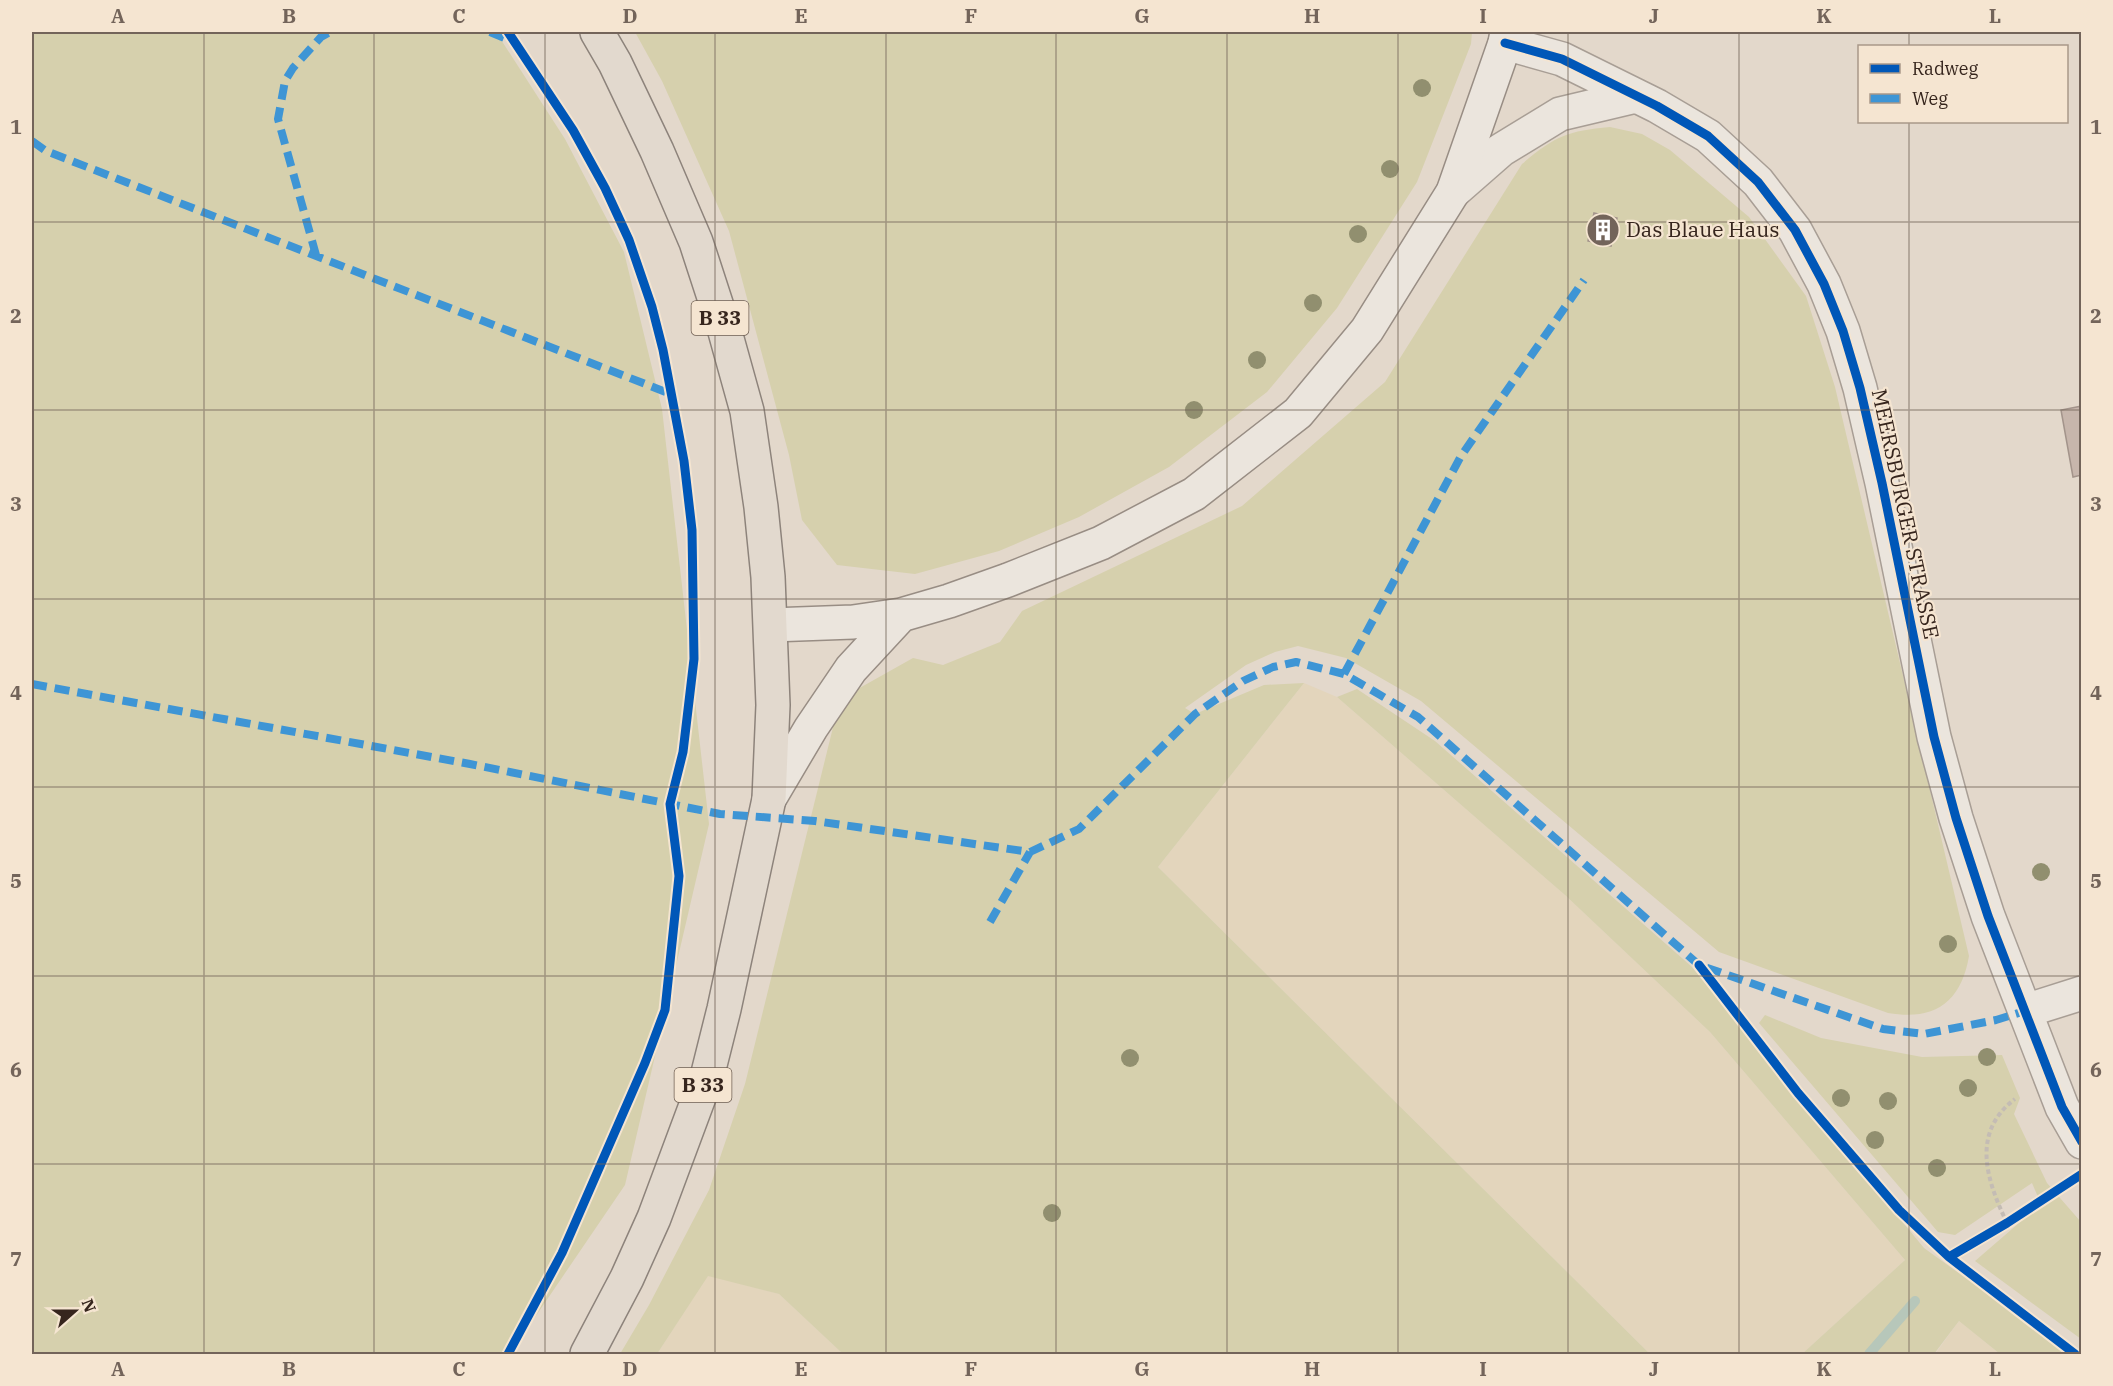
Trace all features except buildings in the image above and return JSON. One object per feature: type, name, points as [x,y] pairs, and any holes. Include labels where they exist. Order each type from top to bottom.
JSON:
[{"type":"main road","name":"B 33","points":[[587,1354],[627,1278],[654,1218],[708,1072],[724,1009],[769,799],[772,705],[771,625],[761,507],[747,411],[724,328],[696,242],[657,151],[615,63],[597,32]]},
{"type":"street","points":[[771,625],[853,622],[900,615],[999,584],[1101,543],[1194,494],[1298,413],[1367,330],[1453,192],[1506,38]]},
{"type":"street","name":"MEERSBURGER STRASSE","points":[[1506,38],[1562,59],[1708,136],[1758,182],[1795,230],[1824,284],[1843,331],[1860,388],[1882,483],[1934,737],[1956,818],[1988,916],[2062,1107],[2082,1142]]},
{"type":"street","points":[[1453,192],[1501,150],[1560,114],[1636,96]]},
{"type":"street","points":[[769,799],[851,669],[900,615]]},
{"type":"street","points":[[2025,1011],[2082,993]]},
{"type":"path","points":[[2007,1223],[1989,1178],[1985,1149],[1993,1126],[2005,1107],[2015,1099]]},
{"type":"shaded area","points":[[32,32],[496,32],[565,139],[624,252],[662,409],[709,824],[625,1185],[510,1354],[32,1354]]},
{"type":"shaded area","points":[[635,32],[1472,32],[1471,44],[1417,182],[1337,308],[1267,392],[1169,467],[1079,517],[999,551],[915,574],[837,565],[802,520],[789,455],[729,231],[662,81]]},
{"type":"shaded area","points":[[1610,127],[1642,134],[1670,150],[1749,217],[1806,296],[1835,387],[1969,956],[1965,972],[1952,997],[1932,1011],[1904,1015],[1888,1013],[1719,952],[1421,701],[1346,658],[1298,646],[1275,652],[1246,665],[1185,708],[1195,714],[1264,685],[1304,683],[1158,867],[1650,1354],[843,1354],[779,1294],[708,1276],[657,1354],[620,1354],[649,1305],[709,1190],[745,1084],[840,699],[913,658],[943,665],[1000,642],[1022,611],[1242,506],[1385,382],[1522,164],[1562,136]]},
{"type":"shaded area","points":[[1304,683],[1337,697],[1565,895],[1710,1032],[1905,1260],[1802,1354],[1650,1354],[1158,867]]},
{"type":"shaded area","points":[[1357,689],[1435,741],[1691,966],[1924,1248],[2071,1354],[2000,1354],[1959,1321],[1934,1354],[1802,1354],[1905,1260],[1710,1032],[1565,895],[1337,697]]},
{"type":"shaded area","points":[[1765,1015],[1821,1038],[1922,1057],[2002,1055],[2020,1098],[2014,1114],[2047,1183],[2081,1222],[2081,1339],[1975,1261],[2041,1204],[2032,1183],[1955,1235],[1938,1232],[1759,1023]]},
{"type":"shaded area","points":[[708,1275],[779,1294],[843,1354],[657,1354]]},
{"type":"shaded area","points":[[1959,1321],[2000,1354],[1935,1354]]},
{"type":"waterway","points":[[1869,1354],[1915,1301]]},
{"type":"marked path","points":[[316,255],[278,119],[285,81],[293,68],[321,37],[330,32]]},
{"type":"marked path","points":[[490,32],[512,41]]},
{"type":"marked path","points":[[32,141],[46,151],[671,394]]},
{"type":"marked path","points":[[1344,674],[1461,456],[1584,280]]},
{"type":"marked path","points":[[32,684],[470,764],[720,814],[815,821],[1030,852],[1079,829],[1195,714],[1243,681],[1273,667],[1296,662],[1344,674],[1418,717],[1699,965],[1883,1029],[1924,1034],[1996,1020],[2025,1011]]},
{"type":"marked path","points":[[990,922],[1030,852]]},
{"type":"cycle path","points":[[508,32],[573,130],[605,188],[629,240],[652,307],[663,350],[684,461],[692,530],[694,659],[683,752],[670,804],[679,876],[665,1010],[645,1063],[562,1253],[508,1354]]},
{"type":"cycle path","points":[[1505,43],[1562,59],[1657,106],[1708,136],[1758,182],[1795,230],[1824,284],[1843,331],[1860,388],[1882,483],[1934,737],[1956,818],[1988,916],[2062,1107],[2082,1142]]},
{"type":"cycle path","points":[[1699,965],[1798,1093],[1899,1210],[1949,1257],[2007,1223],[2082,1174]]},
{"type":"cycle path","points":[[1949,1257],[2075,1354]]},
{"type":"place","name":"Das Blaue Haus","points":[[1603,230]]}]
